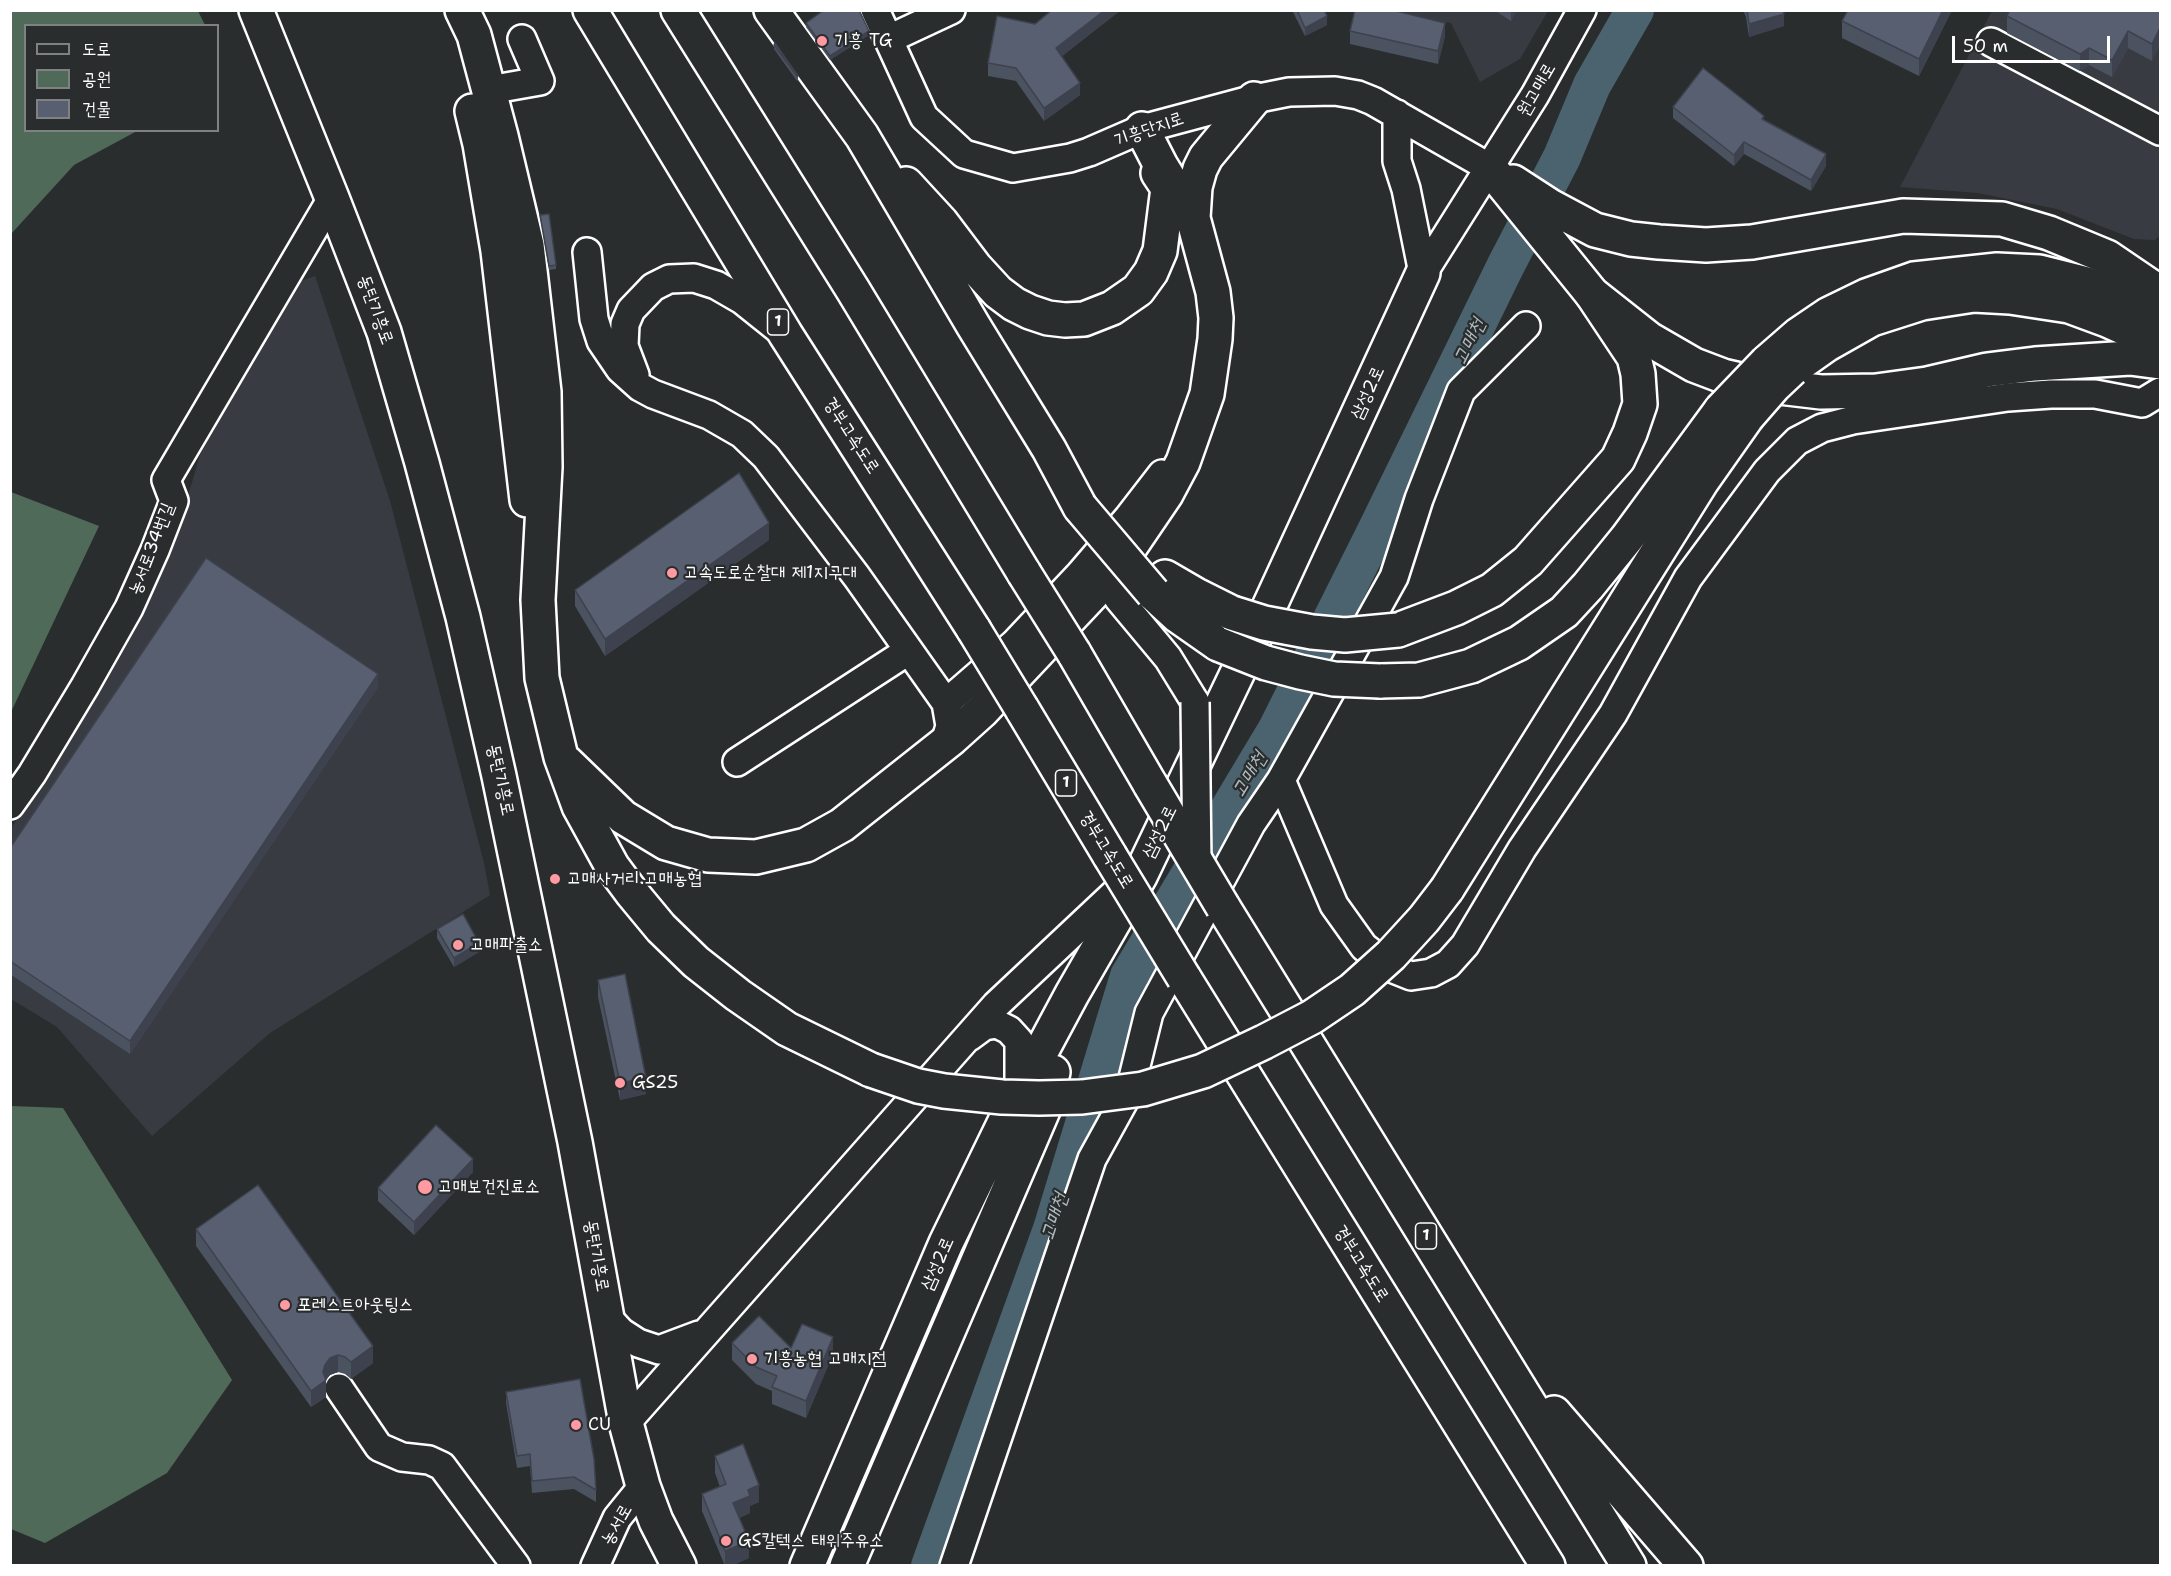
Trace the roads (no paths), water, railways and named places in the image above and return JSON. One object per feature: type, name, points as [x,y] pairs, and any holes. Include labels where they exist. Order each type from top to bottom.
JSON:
[{"type":"main road","name":"동탄기흥로","points":[[256,10],[384,332],[422,463],[463,617],[499,776],[573,1130],[626,1423],[643,1486],[656,1521],[679,1566]]},
{"type":"main road","points":[[448,10],[480,144],[498,250],[538,600],[542,678],[561,757],[579,806],[612,867],[661,928],[696,962],[787,1029],[871,1071],[918,1086],[1002,1097],[1039,1098],[1082,1097],[1143,1089],[1203,1071],[1312,1017],[1352,990],[1391,955],[1424,919],[1447,889],[1725,445],[1734,414]]},
{"type":"main road","points":[[462,10],[474,35],[527,245],[544,392],[545,467],[538,600]]},
{"type":"main road","name":"경부고속도로","points":[[590,10],[786,335],[974,630],[1184,978],[1548,1566]]},
{"type":"main road","name":"1","points":[[678,10],[853,290],[1074,653],[1223,907],[1629,1566]]},
{"type":"main road","points":[[772,12],[862,136],[973,325],[1084,502],[1159,585],[1178,616],[1218,644],[1266,663],[1300,672],[1334,679],[1419,680],[1471,666],[1519,643],[1564,612],[1588,586],[1734,414],[1780,366],[1798,335],[1829,314],[1866,296],[1914,279],[1997,270],[2040,272],[2087,284],[2160,311]]},
{"type":"main road","points":[[1193,218],[1195,187],[1200,169],[1212,150],[1254,99]]},
{"type":"main road","points":[[561,757],[623,817],[666,843],[708,855],[756,857],[806,845],[842,825],[942,747],[979,713],[1113,572],[1166,494],[1183,462],[1207,394],[1215,339],[1216,318],[1213,292],[1193,218],[1161,166],[1142,129]]},
{"type":"main road","points":[[862,136],[941,222],[975,267],[998,292],[1014,304],[1048,318],[1065,320],[1084,319],[1112,308],[1138,290],[1151,272],[1160,251],[1167,188],[1147,149],[1142,129]]},
{"type":"main road","points":[[1159,585],[1196,596],[1232,613],[1264,623],[1312,632],[1345,635],[1398,630],[1456,608],[1492,590],[1528,561],[1618,459],[1640,404],[1638,374],[1634,357],[1592,294],[1571,268],[1544,217],[1505,182]]},
{"type":"main road","points":[[1544,217],[1631,238],[1706,245],[1752,242],[1903,216],[2002,219],[2049,233],[2107,257],[2160,293]]},
{"type":"main road","points":[[1571,268],[1571,252],[1574,245],[1586,232],[1595,230]]},
{"type":"main road","name":"삼성2로","points":[[807,1566],[946,1243],[1019,1093],[1072,994],[1140,876],[1270,605],[1423,273]]},
{"type":"main road","points":[[1592,294],[1648,339],[1694,365],[1723,376],[1762,385],[1821,392],[1876,391],[1927,384],[1987,370],[2035,364],[2130,358],[2160,362]]},
{"type":"main road","points":[[1780,366],[1826,345],[1872,319],[1922,303],[1974,295],[2010,297],[2069,306],[2107,320],[2160,345]]},
{"type":"main road","points":[[848,1566],[1044,1108],[1072,994]]},
{"type":"main road","points":[[1490,1340],[1686,1566]]},
{"type":"street","name":"기흥단지로","points":[[875,10],[924,117],[964,154],[1013,168],[1070,158],[1142,129],[1254,99],[1289,92],[1335,91],[1373,101],[1505,182]]},
{"type":"street","points":[[889,39],[951,10]]},
{"type":"street","name":"원고매로","points":[[1505,182],[1535,95],[1582,10]]},
{"type":"street","points":[[489,90],[540,81],[522,39]]},
{"type":"street","points":[[1991,42],[2160,131]]},
{"type":"street","points":[[1397,114],[1397,161],[1409,201],[1423,273]]},
{"type":"street","name":"삼성2로","points":[[1423,273],[1505,182]]},
{"type":"street","points":[[946,704],[1015,643],[1080,574],[1154,485],[1184,437],[1199,390],[1204,360],[1206,324],[1202,283],[1184,220],[1167,188]]},
{"type":"street","name":"농서로34번길","points":[[10,805],[32,774],[129,608],[174,501],[166,480],[332,198]]},
{"type":"street","points":[[587,252],[594,319],[601,341],[620,369],[640,387],[653,394],[717,420],[742,434],[766,457],[857,577],[946,704],[950,726],[942,747]]},
{"type":"street","points":[[640,387],[624,346],[625,324],[631,310],[653,287],[669,279],[694,278],[716,285],[742,300],[786,335]]},
{"type":"street","points":[[954,1566],[1092,1158],[1130,1090],[1149,1013],[1251,824],[1281,780],[1394,577],[1419,499],[1461,391],[1526,326]]},
{"type":"street","points":[[1281,780],[1334,905],[1364,947],[1392,968],[1411,976],[1431,973],[1448,964],[1464,945],[1522,849],[1613,714],[1688,578],[1767,471],[1797,441],[1822,428],[1853,420],[2008,397],[2095,394],[2142,403],[2160,392]]},
{"type":"street","points":[[1113,572],[1118,598],[1168,658],[1195,702],[1197,864]]},
{"type":"street","points":[[737,762],[909,651]]},
{"type":"street","points":[[946,704],[964,713],[979,713]]},
{"type":"street","points":[[626,1423],[996,1005],[1113,895],[1140,876]]},
{"type":"street","points":[[963,1041],[984,1026],[997,1024],[1009,1030],[1019,1041],[1019,1093]]},
{"type":"street","points":[[607,1317],[621,1332],[638,1343],[659,1350],[706,1333]]},
{"type":"street","points":[[339,1388],[379,1448],[402,1457],[429,1460],[442,1466],[516,1566]]},
{"type":"street","name":"농서로","points":[[595,1565],[617,1518],[643,1486]]},
{"type":"waterway","name":"고매천","points":[[930,1566],[1052,1229],[1129,976],[1277,729],[1505,267],[1562,157],[1592,85],[1635,10]]},
{"type":"place","name":"기흥 TG","points":[[822,41]]},
{"type":"place","name":"고속도로순찰대 제1지구대","points":[[672,573]]},
{"type":"place","name":"고매사거리.고매농협","points":[[555,879]]},
{"type":"place","name":"고매파출소","points":[[458,945]]},
{"type":"place","name":"GS25","points":[[620,1083]]},
{"type":"place","name":"고매보건진료소","points":[[425,1187]]},
{"type":"place","name":"포레스트아웃팅스","points":[[285,1305]]},
{"type":"place","name":"기흥농협 고매지점","points":[[752,1359]]},
{"type":"place","name":"CU","points":[[576,1425]]},
{"type":"place","name":"GS칼텍스 태위주유소","points":[[726,1541]]}]
